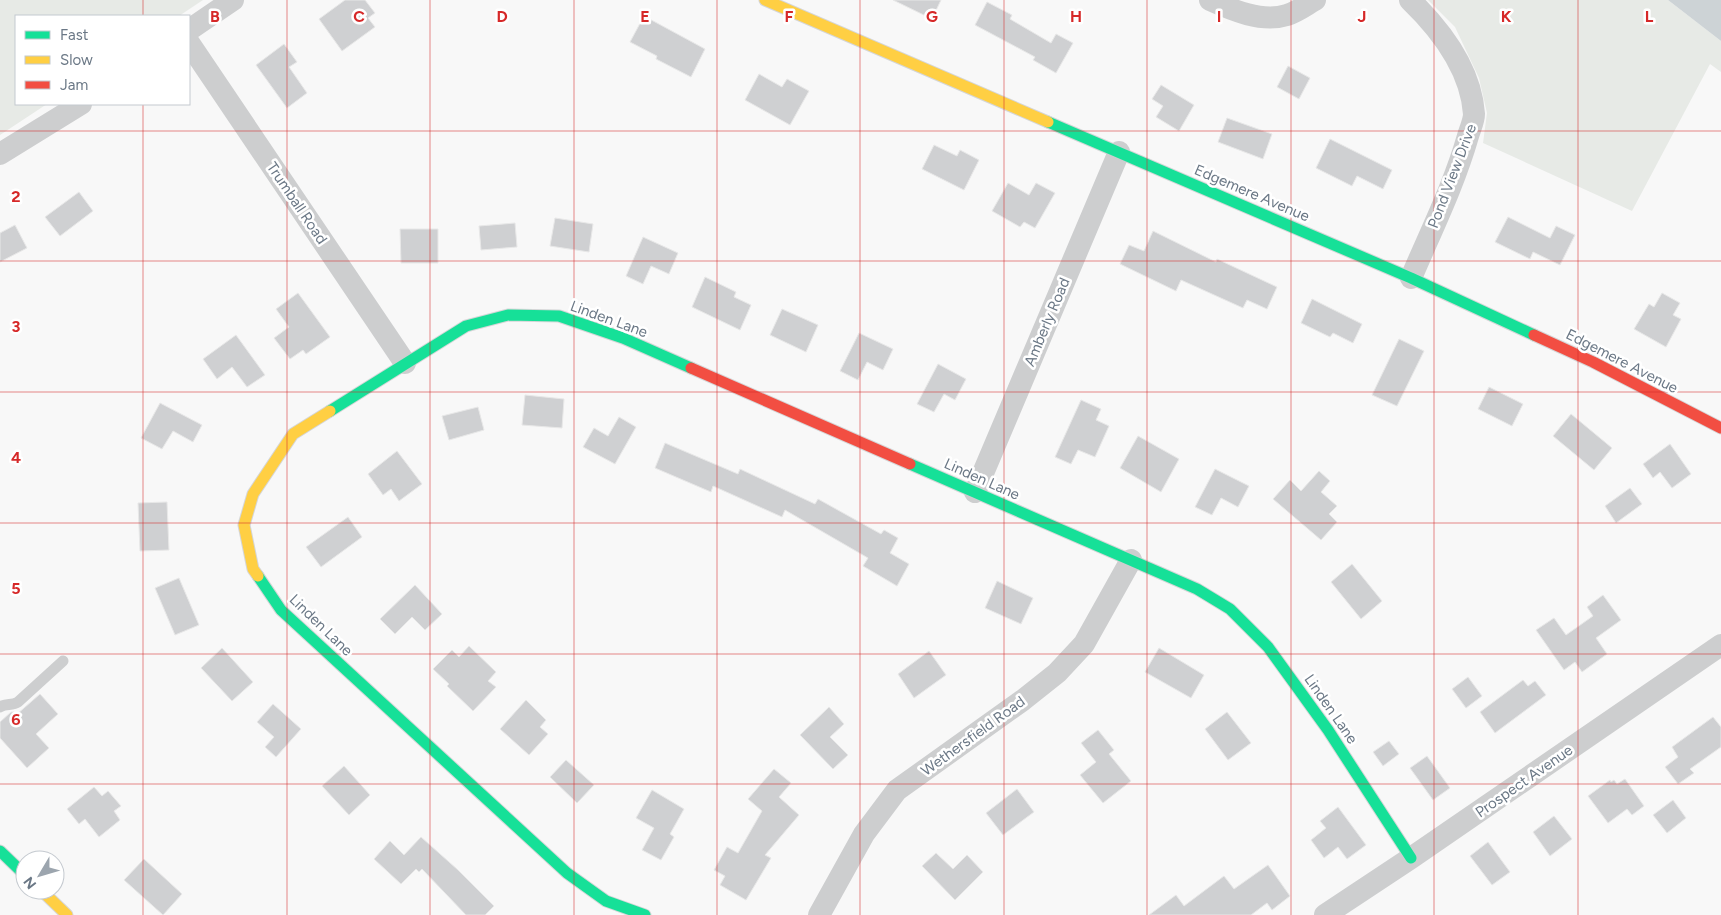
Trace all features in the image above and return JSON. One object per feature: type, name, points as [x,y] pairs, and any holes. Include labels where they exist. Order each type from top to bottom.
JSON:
[{"type":"street","points":[[190,29],[234,0]]},
{"type":"street","name":"Edgemere Avenue","points":[[765,0],[1411,278],[1593,362],[1721,428]]},
{"type":"street","points":[[1210,0],[1238,12],[1263,17],[1286,15],[1315,0]]},
{"type":"street","name":"Pond View Drive","points":[[1410,0],[1427,17],[1449,45],[1466,76],[1474,116],[1462,156],[1411,278]]},
{"type":"street","name":"Trumball Road","points":[[190,44],[405,363]]},
{"type":"street","points":[[0,154],[80,105]]},
{"type":"street","name":"Amberly Road","points":[[975,492],[1119,152]]},
{"type":"street","name":"Linden Lane","points":[[644,915],[606,901],[567,873],[281,610],[253,569],[244,525],[253,494],[293,434],[466,326],[508,315],[559,316],[623,338],[1197,589],[1230,610],[1268,647],[1328,730],[1411,858]]},
{"type":"street","name":"Wethersfield Road","points":[[819,915],[864,834],[897,790],[1024,700],[1057,673],[1084,644],[1131,560]]},
{"type":"street","name":"Prospect Avenue","points":[[1325,915],[1721,645]]},
{"type":"street","points":[[0,851],[15,865]]},
{"type":"street","points":[[51,900],[67,915]]},
{"type":"lane","points":[[0,707],[13,705],[18,702],[63,661]]},
{"type":"shaded area","points":[[0,0],[203,0],[180,15],[15,15],[15,105],[45,105],[0,135]]},
{"type":"shaded area","points":[[1428,0],[1668,0],[1721,41],[1721,72],[1710,64],[1632,211],[1483,143],[1487,113],[1479,78],[1455,27]]},
{"type":"shaded area","points":[[1668,0],[1721,0],[1721,41]]},
{"type":"building","points":[[345,0],[365,0],[375,13],[368,18],[375,27],[342,51],[319,19]]},
{"type":"building","points":[[893,0],[941,0],[932,19]]},
{"type":"building","points":[[987,2],[1012,15],[1010,19],[1051,43],[1056,34],[1073,43],[1056,73],[1033,60],[1035,57],[975,25]]},
{"type":"building","points":[[644,16],[705,49],[691,77],[656,59],[657,56],[630,42]]},
{"type":"building","points":[[284,44],[297,62],[289,67],[307,93],[287,108],[256,65]]},
{"type":"building","points":[[1288,66],[1310,78],[1299,99],[1277,87]]},
{"type":"building","points":[[759,74],[782,87],[787,79],[809,91],[790,125],[745,100]]},
{"type":"building","points":[[1161,85],[1194,105],[1179,131],[1156,117],[1163,106],[1152,99]]},
{"type":"building","points":[[1227,118],[1272,134],[1263,159],[1218,142]]},
{"type":"building","points":[[1330,139],[1392,170],[1383,189],[1357,176],[1352,186],[1316,168]]},
{"type":"building","points":[[934,145],[957,156],[960,150],[979,160],[964,190],[922,169]]},
{"type":"building","points":[[1008,183],[1029,195],[1036,183],[1055,193],[1035,228],[1024,222],[1020,227],[992,211]]},
{"type":"building","points":[[79,192],[93,211],[60,236],[45,217]]},
{"type":"building","points":[[1508,217],[1550,238],[1556,226],[1575,235],[1560,265],[1533,252],[1530,259],[1495,242]]},
{"type":"building","points":[[555,218],[593,224],[589,252],[550,246]]},
{"type":"building","points":[[515,223],[517,247],[481,250],[479,226]]},
{"type":"building","points":[[15,225],[27,248],[0,262],[0,233]]},
{"type":"building","points":[[400,229],[438,229],[438,263],[401,263]]},
{"type":"building","points":[[1153,231],[1216,262],[1217,259],[1277,287],[1267,309],[1247,300],[1243,308],[1181,280],[1176,291],[1120,264],[1129,245],[1144,251]]},
{"type":"building","points":[[643,237],[678,253],[669,274],[651,266],[643,284],[626,276]]},
{"type":"building","points":[[705,277],[736,292],[734,297],[751,305],[740,330],[692,307]]},
{"type":"building","points":[[298,293],[330,337],[306,354],[303,350],[290,359],[274,338],[289,327],[276,309]]},
{"type":"building","points":[[1662,293],[1680,303],[1673,315],[1681,319],[1666,347],[1634,329],[1649,304],[1654,307]]},
{"type":"building","points":[[1312,299],[1362,324],[1353,343],[1333,333],[1330,337],[1301,323]]},
{"type":"building","points":[[782,309],[818,325],[806,352],[770,335]]},
{"type":"building","points":[[859,333],[893,349],[883,370],[867,362],[858,380],[840,371]]},
{"type":"building","points":[[236,335],[265,375],[247,387],[232,367],[217,379],[203,359]]},
{"type":"building","points":[[1399,339],[1424,351],[1397,406],[1372,395]]},
{"type":"building","points":[[938,364],[966,379],[955,400],[944,394],[934,412],[917,404]]},
{"type":"building","points":[[1489,387],[1523,404],[1512,426],[1478,409]]},
{"type":"building","points":[[525,395],[564,399],[562,428],[522,425]]},
{"type":"building","points":[[1081,400],[1101,409],[1096,420],[1109,426],[1095,457],[1078,450],[1071,464],[1055,457]]},
{"type":"building","points":[[160,403],[202,425],[193,442],[173,431],[162,449],[141,438]]},
{"type":"building","points":[[478,407],[484,430],[449,440],[442,416]]},
{"type":"building","points":[[1571,414],[1612,448],[1594,470],[1553,436]]},
{"type":"building","points":[[619,417],[636,427],[615,464],[583,447],[594,428],[608,436]]},
{"type":"building","points":[[1138,436],[1179,459],[1161,492],[1120,468]]},
{"type":"building","points":[[665,443],[738,474],[740,469],[815,504],[818,499],[881,534],[884,530],[898,538],[890,553],[909,564],[897,586],[863,566],[868,558],[785,510],[782,517],[713,486],[711,492],[655,468]]},
{"type":"building","points":[[1670,444],[1691,474],[1672,488],[1660,472],[1653,478],[1643,464]]},
{"type":"building","points":[[397,451],[422,484],[399,501],[391,489],[383,495],[368,474]]},
{"type":"building","points":[[1215,469],[1249,486],[1238,507],[1221,498],[1212,515],[1195,507]]},
{"type":"building","points":[[1319,471],[1330,481],[1321,492],[1337,506],[1329,514],[1337,522],[1321,540],[1273,499],[1290,480],[1301,491]]},
{"type":"building","points":[[1630,488],[1642,504],[1616,523],[1605,506]]},
{"type":"building","points":[[167,502],[169,550],[140,551],[138,503]]},
{"type":"building","points":[[348,517],[362,537],[321,567],[306,547]]},
{"type":"building","points":[[1352,564],[1382,601],[1361,619],[1331,582]]},
{"type":"building","points":[[179,578],[199,625],[175,635],[155,588]]},
{"type":"building","points":[[997,581],[1033,598],[1021,624],[985,608]]},
{"type":"building","points":[[415,585],[442,614],[425,630],[412,617],[395,634],[380,619]]},
{"type":"building","points":[[1603,595],[1621,620],[1596,638],[1607,654],[1582,672],[1575,662],[1564,670],[1536,630],[1554,618],[1566,635],[1593,616],[1587,607]]},
{"type":"building","points":[[469,646],[496,672],[488,681],[496,687],[473,711],[447,686],[449,684],[433,669],[452,650],[459,657]]},
{"type":"building","points":[[222,648],[253,682],[232,701],[201,668]]},
{"type":"building","points":[[1159,648],[1204,675],[1191,698],[1145,672]]},
{"type":"building","points":[[929,651],[946,675],[914,698],[898,674]]},
{"type":"building","points":[[1468,677],[1482,696],[1466,708],[1452,689]]},
{"type":"building","points":[[1523,680],[1528,686],[1535,681],[1546,695],[1495,733],[1480,712]]},
{"type":"building","points":[[40,694],[58,714],[36,734],[49,748],[27,768],[0,738],[0,722],[11,712],[14,712],[16,715]]},
{"type":"building","points":[[526,700],[546,720],[540,727],[548,734],[529,755],[500,729]]},
{"type":"building","points":[[273,704],[301,729],[276,757],[265,747],[274,737],[257,722]]},
{"type":"building","points":[[829,707],[844,724],[830,737],[848,755],[833,769],[800,735]]},
{"type":"building","points":[[1227,712],[1251,743],[1228,760],[1205,729]]},
{"type":"building","points":[[1713,717],[1721,727],[1721,747],[1690,769],[1694,773],[1678,784],[1665,767],[1678,757],[1672,747]]},
{"type":"building","points":[[1098,730],[1114,750],[1109,754],[1131,781],[1103,803],[1080,775],[1096,762],[1081,743]]},
{"type":"building","points":[[1389,741],[1399,754],[1383,766],[1373,752]]},
{"type":"building","points":[[1427,756],[1450,788],[1433,800],[1410,768]]},
{"type":"building","points":[[566,760],[594,785],[577,803],[550,777]]},
{"type":"building","points":[[344,766],[370,795],[349,815],[322,786]]},
{"type":"building","points":[[774,769],[791,783],[779,797],[799,815],[765,855],[771,858],[746,900],[720,885],[725,876],[714,870],[727,847],[738,853],[762,811],[748,799]]},
{"type":"building","points":[[1625,779],[1644,806],[1632,815],[1627,809],[1608,823],[1588,796],[1610,780],[1611,782],[1614,780],[1617,784]]},
{"type":"building","points":[[94,787],[102,796],[108,791],[121,806],[114,811],[120,820],[99,837],[85,819],[79,824],[67,809]]},
{"type":"building","points":[[1017,789],[1034,812],[1003,835],[986,813]]},
{"type":"building","points":[[652,790],[684,809],[670,834],[674,837],[661,860],[642,850],[654,828],[636,818]]},
{"type":"building","points":[[1673,800],[1686,818],[1667,833],[1653,815]]},
{"type":"building","points":[[1338,807],[1366,845],[1347,859],[1338,847],[1324,858],[1311,840],[1326,828],[1320,821]]},
{"type":"building","points":[[1554,816],[1572,839],[1550,856],[1533,832]]},
{"type":"building","points":[[421,837],[494,906],[485,915],[466,915],[422,869],[419,872],[416,869],[401,884],[374,859],[390,841],[404,855]]},
{"type":"building","points":[[1488,842],[1510,872],[1492,885],[1470,856]]},
{"type":"building","points":[[936,853],[953,869],[967,855],[983,872],[955,900],[922,866]]},
{"type":"building","points":[[144,859],[182,894],[163,915],[124,880]]},
{"type":"building","points":[[1268,865],[1290,896],[1272,910],[1267,903],[1251,915],[1149,915],[1176,895],[1184,906],[1224,876],[1234,889]]},
{"type":"traffic: fast","points":[[1048,122],[1411,278],[1534,335]]},
{"type":"traffic: fast","points":[[330,411],[466,326],[508,315],[559,316],[623,338],[691,368]]},
{"type":"traffic: fast","points":[[910,464],[1197,589],[1230,609],[1268,647],[1328,730],[1411,858]]},
{"type":"traffic: fast","points":[[258,576],[281,610],[567,873],[606,901],[645,915]]},
{"type":"traffic: fast","points":[[0,851],[15,865]]},
{"type":"traffic: slow","points":[[765,0],[1048,122]]},
{"type":"traffic: slow","points":[[258,576],[253,569],[244,525],[253,494],[293,434],[330,411]]},
{"type":"traffic: slow","points":[[51,900],[67,915]]},
{"type":"traffic: jam","points":[[1534,335],[1593,362],[1721,428]]},
{"type":"traffic: jam","points":[[691,368],[910,464]]}]
